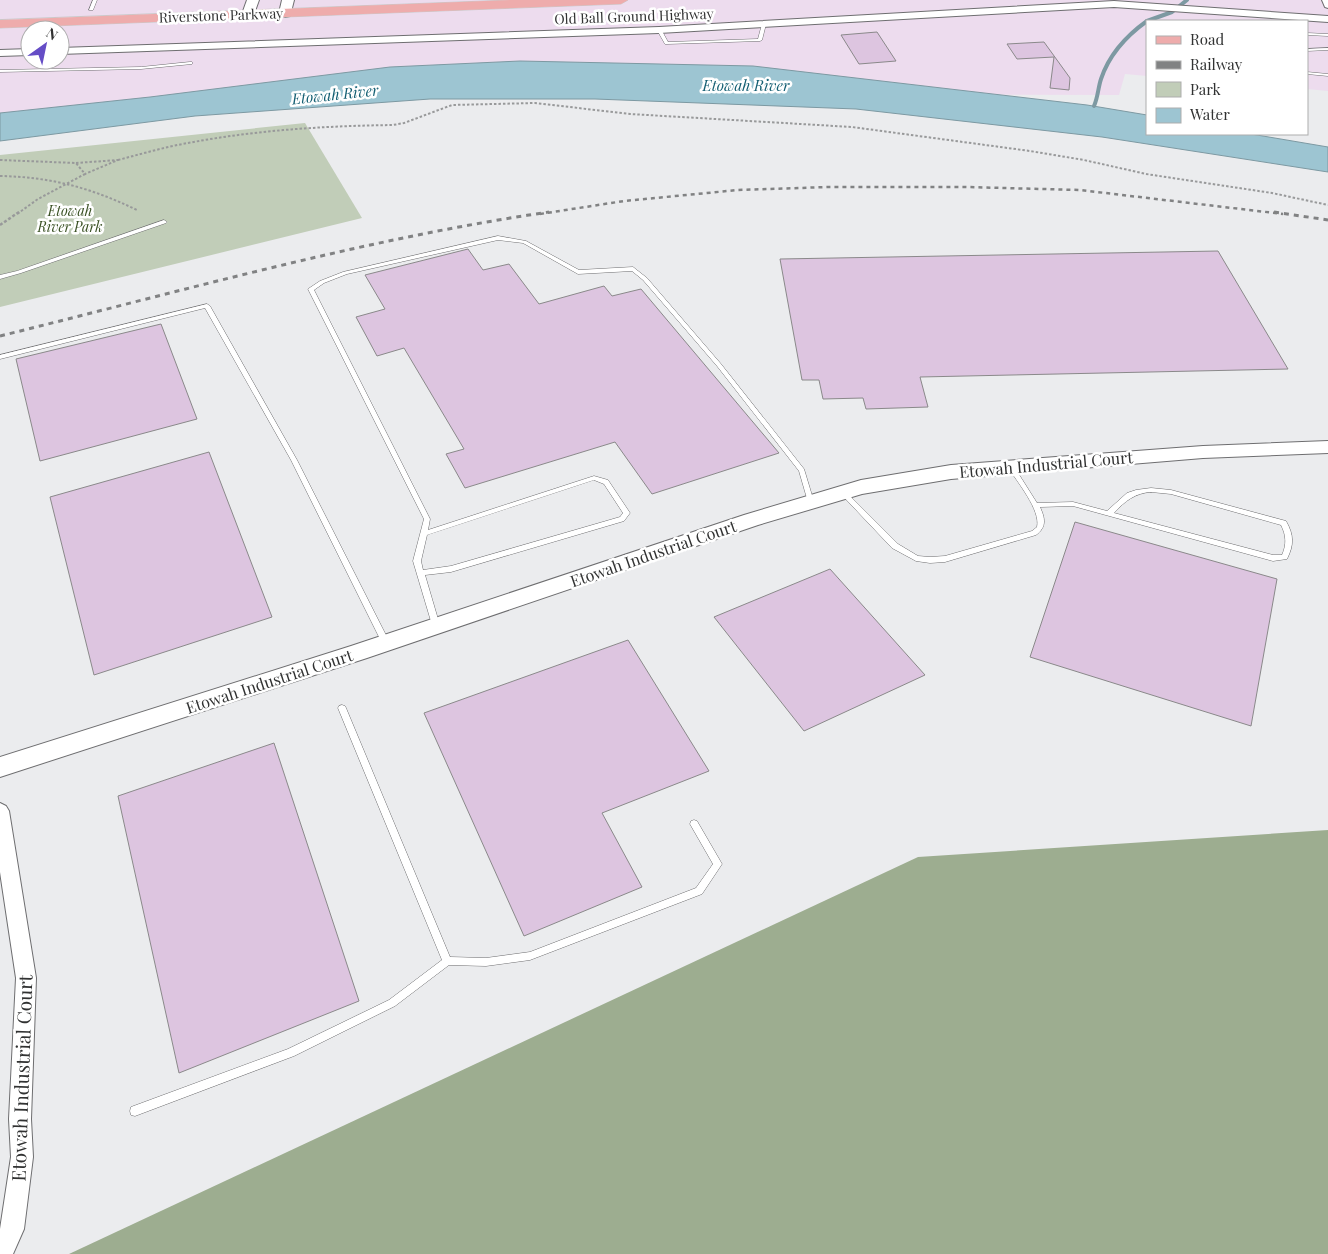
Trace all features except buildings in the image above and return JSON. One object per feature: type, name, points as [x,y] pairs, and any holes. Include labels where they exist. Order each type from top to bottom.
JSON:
[{"type":"main road","name":"Riverstone Parkway","points":[[287,5],[339,0]]},
{"type":"main road","name":"Riverstone Parkway","points":[[0,12],[93,4],[251,6],[621,0]]},
{"type":"main road","name":"Riverstone Parkway","points":[[0,24],[251,6]]},
{"type":"street","points":[[1327,0],[1328,5]]},
{"type":"street","name":"Old Ball Ground Highway","points":[[70,51],[659,30],[1021,7],[1114,4],[1328,19]]},
{"type":"street","points":[[0,53],[20,52]]},
{"type":"street","name":"Etowah Industrial Court","points":[[0,767],[386,643],[751,520],[862,487],[951,472],[1203,452],[1328,447]]},
{"type":"street","name":"Etowah Industrial Court","points":[[0,811],[26,978],[20,1119],[22,1157],[12,1229],[1,1254]]},
{"type":"lane","points":[[659,30],[667,43],[760,40],[764,24]]},
{"type":"lane","points":[[1308,34],[1328,36]]},
{"type":"lane","points":[[1308,50],[1328,50]]},
{"type":"lane","points":[[0,71],[140,68],[190,63]]},
{"type":"lane","points":[[1308,73],[1328,75]]},
{"type":"lane","points":[[0,277],[164,222]]},
{"type":"lane","points":[[436,626],[416,561],[427,519],[311,289],[322,282],[346,273],[498,238],[524,242],[578,272],[633,269],[645,279],[719,366],[802,471],[811,502]]},
{"type":"lane","points":[[0,357],[207,306],[294,460],[386,643]]},
{"type":"lane","points":[[842,492],[895,546],[916,558],[930,560],[945,559],[1039,530],[1042,520],[1011,467]]},
{"type":"lane","points":[[420,573],[451,569],[622,519],[627,513],[606,482],[594,478],[423,534]]},
{"type":"lane","points":[[1035,506],[1073,504],[1109,514],[1273,558],[1284,557],[1289,549],[1290,532],[1284,523],[1171,492],[1154,489],[1130,493],[1109,514]]},
{"type":"lane","points":[[342,708],[447,961]]},
{"type":"lane","points":[[135,1111],[291,1053],[392,1003],[447,961],[486,962],[530,956],[699,891],[718,864],[694,824]]},
{"type":"path","points":[[0,225],[68,182],[118,160],[186,143],[235,135],[325,126],[380,126],[398,124],[452,105],[479,103],[535,103],[630,114],[843,126],[897,132],[1030,151],[1162,177],[1272,193],[1328,205]]},
{"type":"path","points":[[0,160],[76,163],[118,160]]},
{"type":"path","points":[[76,163],[84,174]]},
{"type":"path","points":[[0,176],[20,176],[68,182],[108,196],[138,210]]},
{"type":"shaded area","points":[[0,0],[1328,0],[1328,91],[1308,89],[1308,20],[1146,20],[1146,76],[1125,74],[1119,95],[828,94],[684,80],[0,123]]},
{"type":"green space","name":"Etowah River Park","points":[[305,123],[362,218],[0,307],[0,155]]},
{"type":"green space","points":[[1328,830],[1328,1254],[69,1254],[918,857]]},
{"type":"water","name":"Etowah River","points":[[520,61],[753,66],[1087,105],[1146,115],[1146,135],[1257,135],[1328,147],[1328,172],[1102,137],[856,109],[595,99],[430,99],[195,116],[0,141],[0,113],[150,97],[390,67]]},
{"type":"waterway","points":[[1150,20],[1172,12],[1187,0]]},
{"type":"waterway","points":[[1094,106],[1104,70],[1125,40],[1146,22]]},
{"type":"railway","points":[[540,214],[624,201],[738,190],[829,187],[966,187],[1080,190],[1283,214]]},
{"type":"railway","points":[[0,336],[342,251],[411,236],[549,212]]},
{"type":"railway","points":[[1274,212],[1328,220]]}]
